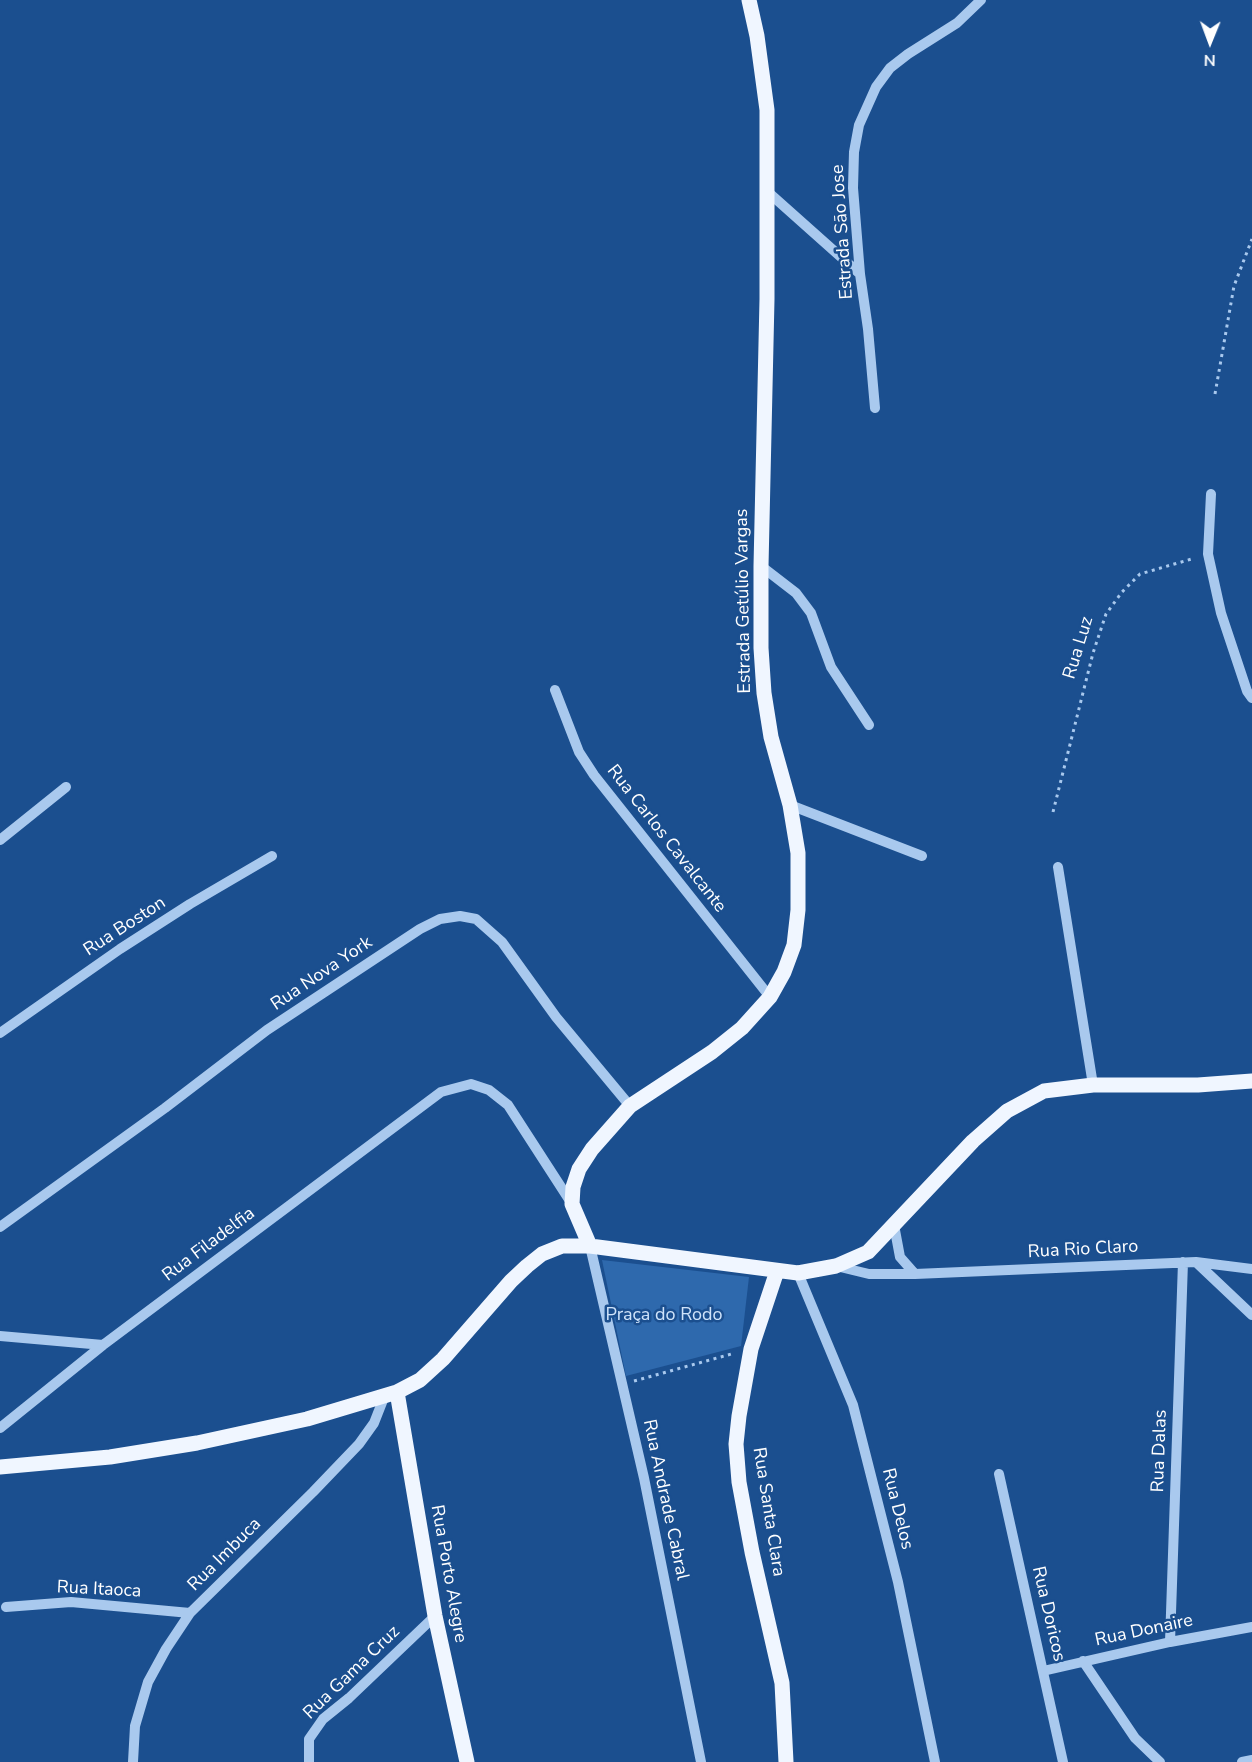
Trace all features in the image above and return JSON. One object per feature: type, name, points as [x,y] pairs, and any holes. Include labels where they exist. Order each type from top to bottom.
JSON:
[{"type":"main road","name":"Estrada Getúlio Vargas","points":[[572,1204],[573,1187],[579,1169],[592,1149],[630,1106],[712,1052],[742,1028],[770,997],[784,972],[794,945],[798,910],[798,853],[790,805],[771,737],[764,693],[761,648],[760,566],[767,299],[767,110],[757,36],[749,0]]},
{"type":"main road","points":[[0,1467],[110,1457],[197,1443],[307,1419],[391,1394],[420,1380],[443,1359],[511,1281],[542,1254],[562,1246],[590,1245],[798,1273],[836,1266],[868,1252],[972,1141],[1007,1111],[1044,1091],[1093,1085],[1198,1085],[1252,1081]]},
{"type":"main road","points":[[572,1204],[590,1245]]},
{"type":"main road","name":"Rua Santa Clara","points":[[777,1271],[751,1349],[736,1444],[739,1482],[752,1552],[782,1683],[786,1762]]},
{"type":"main road","name":"Rua Porto Alegre","points":[[391,1394],[435,1616],[467,1762]]},
{"type":"street","name":"Estrada Sāo Jose","points":[[875,408],[853,188],[854,152],[859,125],[876,87],[890,68],[908,54],[957,24],[981,0]]},
{"type":"street","points":[[768,192],[860,274]]},
{"type":"street","points":[[1211,494],[1208,554],[1221,613],[1247,691],[1252,698]]},
{"type":"street","points":[[760,566],[796,592],[810,613],[831,667],[869,725]]},
{"type":"street","name":"Rua Carlos Cavalcante","points":[[555,690],[579,752],[594,775],[770,997]]},
{"type":"street","points":[[0,840],[66,787]]},
{"type":"street","points":[[790,805],[922,856]]},
{"type":"street","name":"Rua Boston","points":[[0,1033],[120,949],[190,904],[272,856]]},
{"type":"street","points":[[1058,867],[1093,1085]]},
{"type":"street","name":"Rua Nova York","points":[[0,1227],[165,1108],[267,1030],[420,929],[440,919],[460,916],[476,919],[502,942],[556,1017],[630,1106]]},
{"type":"street","name":"Rua Filadelfia","points":[[0,1428],[103,1345],[441,1092],[471,1084],[489,1090],[508,1105],[572,1204]]},
{"type":"street","points":[[894,1225],[900,1257],[915,1274]]},
{"type":"street","name":"Rua Andrade Cabral","points":[[590,1245],[644,1478],[701,1762]]},
{"type":"street","name":"Rua Rio Claro","points":[[836,1266],[869,1274],[1183,1262],[1252,1269]]},
{"type":"street","name":"Rua Dalas","points":[[1170,1642],[1183,1262]]},
{"type":"street","points":[[1196,1262],[1252,1316]]},
{"type":"street","name":"Rua Delos","points":[[798,1273],[853,1405],[898,1582],[934,1762]]},
{"type":"street","points":[[0,1336],[103,1345]]},
{"type":"street","name":"Rua Imbuca","points":[[133,1762],[135,1726],[148,1682],[190,1613],[359,1444],[374,1424],[391,1394]]},
{"type":"street","name":"Rua Doricos","points":[[999,1474],[1063,1762]]},
{"type":"street","name":"Rua Itaoca","points":[[6,1607],[71,1602],[190,1613]]},
{"type":"street","name":"Rua Gama Cruz","points":[[309,1762],[309,1739],[322,1719],[349,1698],[435,1616]]},
{"type":"street","name":"Rua Donaire","points":[[1043,1671],[1170,1642],[1252,1627]]},
{"type":"street","points":[[1083,1661],[1136,1738],[1160,1762]]},
{"type":"street","points":[[1242,1762],[1252,1760]]},
{"type":"path","points":[[1215,394],[1234,286],[1252,239]]},
{"type":"path","name":"Rua Luz","points":[[1053,812],[1093,653],[1106,614],[1122,592],[1140,574],[1208,554]]},
{"type":"path","points":[[622,1384],[751,1349]]},
{"type":"green space","name":"Praça do Rodo","points":[[602,1260],[749,1277],[741,1346],[626,1376]]}]
